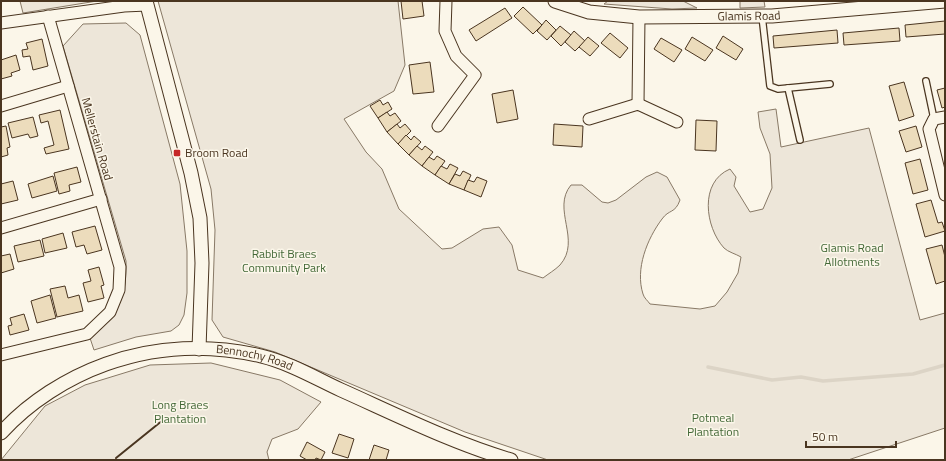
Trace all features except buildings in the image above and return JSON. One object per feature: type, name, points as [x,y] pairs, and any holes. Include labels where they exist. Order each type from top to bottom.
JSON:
[{"type":"street","points":[[438,126],[475,75],[456,56],[445,31],[446,1]]},
{"type":"street","name":"Glamis Road","points":[[555,1],[589,12],[639,17],[762,16],[857,10],[945,2]]},
{"type":"street","points":[[1,23],[147,3],[191,173],[200,218],[202,263],[199,349]]},
{"type":"street","name":"Mellerstain Road","points":[[1,355],[87,334],[110,312],[119,290],[120,267],[48,16]]},
{"type":"street","points":[[638,104],[639,17]]},
{"type":"street","name":"Mellerstain Road","points":[[1,106],[68,86]]},
{"type":"street","points":[[589,118],[638,104],[677,122]]},
{"type":"street","points":[[939,118],[929,129],[945,195]]},
{"type":"street","name":"Mellerstain Road","points":[[1,228],[101,199]]},
{"type":"street","name":"Bennochy Road","points":[[1,432],[44,395],[69,380],[98,367],[143,353],[165,349],[223,350],[255,355],[295,367],[445,436],[511,460]]},
{"type":"lane","points":[[762,16],[770,86],[778,89],[830,84]]},
{"type":"lane","points":[[926,81],[939,118]]},
{"type":"lane","points":[[788,88],[800,140]]},
{"type":"green space","points":[[20,1],[97,1],[23,13]]},
{"type":"green space","points":[[158,1],[398,1],[405,65],[394,91],[344,119],[366,152],[382,169],[399,209],[442,249],[452,248],[483,229],[499,227],[512,245],[518,270],[543,278],[560,265],[566,255],[568,235],[564,204],[566,194],[571,185],[582,185],[602,202],[608,203],[616,200],[646,177],[657,172],[667,177],[680,200],[674,210],[665,216],[657,227],[647,245],[644,255],[640,275],[641,284],[645,298],[650,304],[700,309],[715,306],[727,292],[738,273],[741,257],[724,248],[718,239],[709,217],[709,194],[713,184],[720,175],[730,169],[736,177],[734,186],[750,212],[763,209],[772,188],[770,154],[760,128],[758,112],[776,109],[781,147],[869,128],[920,320],[945,313],[945,428],[848,460],[548,460],[465,432],[275,352],[223,337],[212,320],[215,230],[211,189]]},
{"type":"green space","points":[[608,1],[683,1],[697,8],[672,9],[604,4]]},
{"type":"green space","points":[[740,1],[764,1],[765,7],[740,8]]},
{"type":"green space","points":[[126,23],[140,35],[180,184],[187,251],[187,293],[184,315],[179,325],[171,331],[136,337],[94,350],[89,335],[108,321],[119,304],[123,295],[125,284],[126,261],[63,46],[83,24]]},
{"type":"green space","name":"Long Braes Plantation","points":[[211,363],[280,380],[321,402],[298,429],[272,439],[267,452],[269,460],[1,460],[45,406],[85,385],[150,365]]},
{"type":"waterway","points":[[708,367],[772,380],[801,377],[823,381],[913,374],[945,365]]},
{"type":"wall","points":[[116,458],[163,420]]},
{"type":"place","name":"Broom Road","points":[[177,153]]},
{"type":"park label","name":"Glamis Road Allotments","points":[[852,255]]},
{"type":"park label","name":"Rabbit Braes Community Park","points":[[284,261]]},
{"type":"park label","name":"Potmeal Plantation","points":[[713,425]]}]
